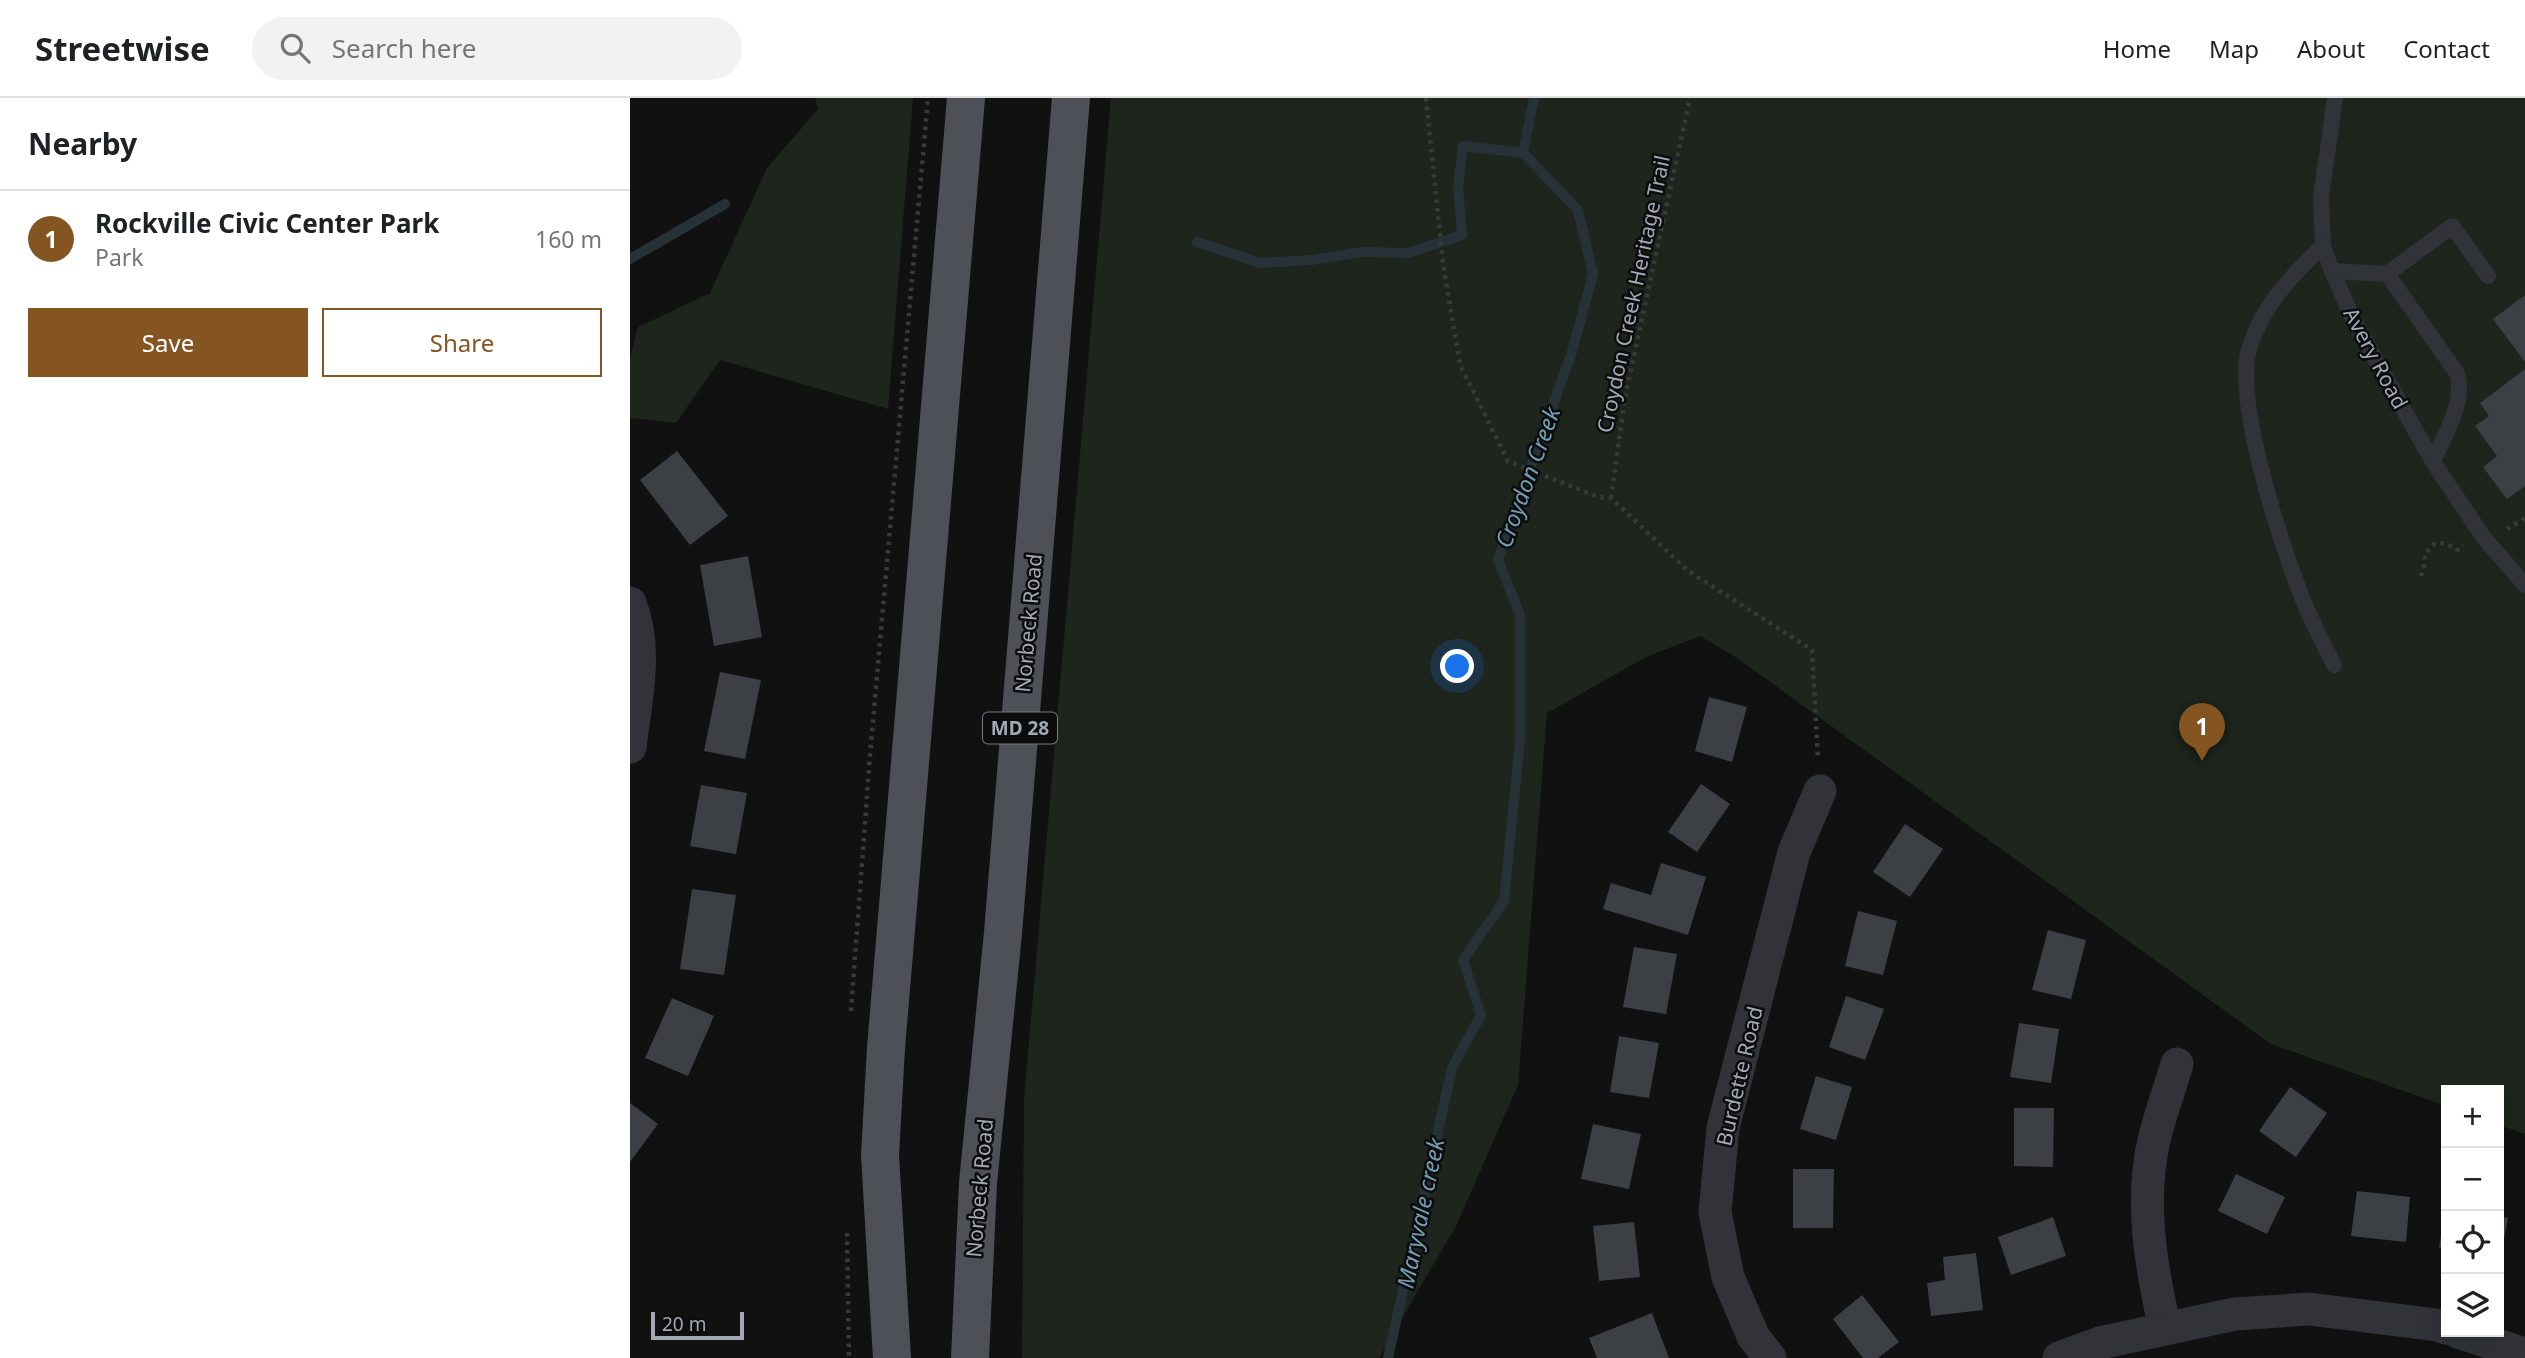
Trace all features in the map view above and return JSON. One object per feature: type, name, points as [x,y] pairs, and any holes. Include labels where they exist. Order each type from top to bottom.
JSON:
[{"type":"main road","points":[[892,1358],[880,1155],[886,1048],[966,98]]},
{"type":"main road","name":"Norbeck Road","points":[[970,1358],[978,1182],[1004,919],[1072,98]]},
{"type":"street","points":[[630,747],[641,663],[633,610]]},
{"type":"street","name":"Burdette Road","points":[[1770,1358],[1753,1336],[1728,1277],[1715,1212],[1723,1128],[1794,852],[1820,791]]},
{"type":"street","points":[[2165,1329],[2150,1258],[2147,1193],[2154,1138],[2177,1064]]},
{"type":"street","points":[[2059,1358],[2100,1343],[2235,1314],[2309,1309],[2441,1326]]},
{"type":"street","points":[[2473,1337],[2525,1354]]},
{"type":"lane","name":"Avery Road","points":[[2335,98],[2321,197],[2323,246],[2332,271],[2354,321],[2433,462],[2484,538],[2525,584]]},
{"type":"lane","points":[[2332,271],[2387,274],[2452,226],[2488,276]]},
{"type":"lane","points":[[2323,246],[2294,273],[2266,307],[2249,351],[2246,367],[2250,417],[2282,539],[2301,594],[2334,665]]},
{"type":"lane","points":[[2387,274],[2457,373],[2460,382],[2459,401],[2433,462]]},
{"type":"path","points":[[1426,98],[1443,264],[1460,365],[1508,461],[1598,497],[1611,498],[1687,570],[1812,650],[1820,791]]},
{"type":"path","name":"Croydon Creek Heritage Trail","points":[[1611,498],[1625,397],[1690,98]]},
{"type":"path","points":[[2507,529],[2525,517]]},
{"type":"path","points":[[2421,576],[2425,554],[2434,544],[2445,543],[2458,550],[2466,542]]},
{"type":"shaded area","points":[[815,98],[913,98],[888,409],[720,360],[676,423],[630,418],[630,358],[638,327],[710,293],[767,168],[818,109]]},
{"type":"shaded area","points":[[1111,98],[2525,98],[2525,1134],[2504,1127],[2504,1085],[2441,1085],[2441,1104],[2271,1044],[1737,658],[1700,636],[1646,657],[1547,713],[1518,1085],[1457,1224],[1379,1358],[1022,1358],[1024,1100]]},
{"type":"building","points":[[2525,295],[2525,362],[2493,319]]},
{"type":"building","points":[[2525,369],[2525,486],[2507,499],[2483,467],[2497,456],[2475,426],[2489,416],[2480,403]]},
{"type":"building","points":[[677,451],[728,516],[690,545],[640,480]]},
{"type":"building","points":[[748,556],[762,637],[714,646],[700,565]]},
{"type":"building","points":[[720,672],[761,680],[745,759],[704,751]]},
{"type":"building","points":[[1709,697],[1747,707],[1732,762],[1695,751]]},
{"type":"building","points":[[1701,784],[1730,804],[1697,852],[1668,832]]},
{"type":"building","points":[[701,785],[747,793],[736,854],[690,846]]},
{"type":"building","points":[[1905,824],[1943,849],[1910,897],[1873,872]]},
{"type":"building","points":[[1661,863],[1706,877],[1688,935],[1603,909],[1611,883],[1651,895]]},
{"type":"building","points":[[692,889],[736,895],[724,975],[680,969]]},
{"type":"building","points":[[1858,911],[1897,921],[1883,975],[1845,966]]},
{"type":"building","points":[[2048,930],[2086,940],[2071,999],[2032,990]]},
{"type":"building","points":[[1634,947],[1677,954],[1666,1014],[1623,1007]]},
{"type":"building","points":[[1846,996],[1884,1009],[1865,1060],[1829,1047]]},
{"type":"building","points":[[672,998],[714,1016],[688,1076],[645,1058]]},
{"type":"building","points":[[2019,1023],[2059,1029],[2051,1083],[2010,1077]]},
{"type":"building","points":[[1619,1036],[1659,1043],[1649,1098],[1610,1092]]},
{"type":"building","points":[[1816,1076],[1852,1087],[1836,1140],[1800,1129]]},
{"type":"building","points":[[2290,1087],[2327,1113],[2296,1157],[2259,1131]]},
{"type":"building","points":[[630,1103],[658,1124],[630,1162]]},
{"type":"building","points":[[2014,1108],[2054,1108],[2053,1167],[2014,1166]]},
{"type":"building","points":[[1593,1124],[1641,1134],[1629,1189],[1581,1179]]},
{"type":"building","points":[[1793,1169],[1834,1169],[1833,1228],[1793,1228]]},
{"type":"building","points":[[2236,1174],[2285,1197],[2267,1234],[2218,1211]]},
{"type":"building","points":[[2357,1191],[2410,1197],[2406,1242],[2351,1236]]},
{"type":"building","points":[[2053,1217],[2066,1256],[2011,1275],[1998,1237]]},
{"type":"building","points":[[2504,1217],[2508,1218],[2504,1240]]},
{"type":"building","points":[[1634,1222],[1640,1277],[1599,1281],[1593,1226]]},
{"type":"building","points":[[1976,1253],[1983,1310],[1931,1316],[1927,1283],[1945,1280],[1943,1257]]},
{"type":"building","points":[[1862,1295],[1899,1342],[1878,1358],[1863,1358],[1833,1319]]},
{"type":"building","points":[[1652,1313],[1669,1358],[1597,1358],[1589,1338]]},
{"type":"waterway","name":"Croydon Creek","points":[[1388,1358],[1452,1068],[1481,1015],[1463,960],[1504,901],[1520,740],[1520,615],[1498,559],[1572,352],[1593,274],[1578,210],[1523,153],[1534,98]]},
{"type":"waterway","points":[[1197,242],[1260,263],[1311,260],[1362,252],[1408,253],[1462,235],[1458,187],[1463,146],[1523,153]]},
{"type":"waterway","points":[[630,259],[725,204]]},
{"type":"place","name":"Rockville Civic Center Park","points":[[2202,761]]},
{"type":"water label","name":"Maryvale creek","points":[[1420,1213]]}]
